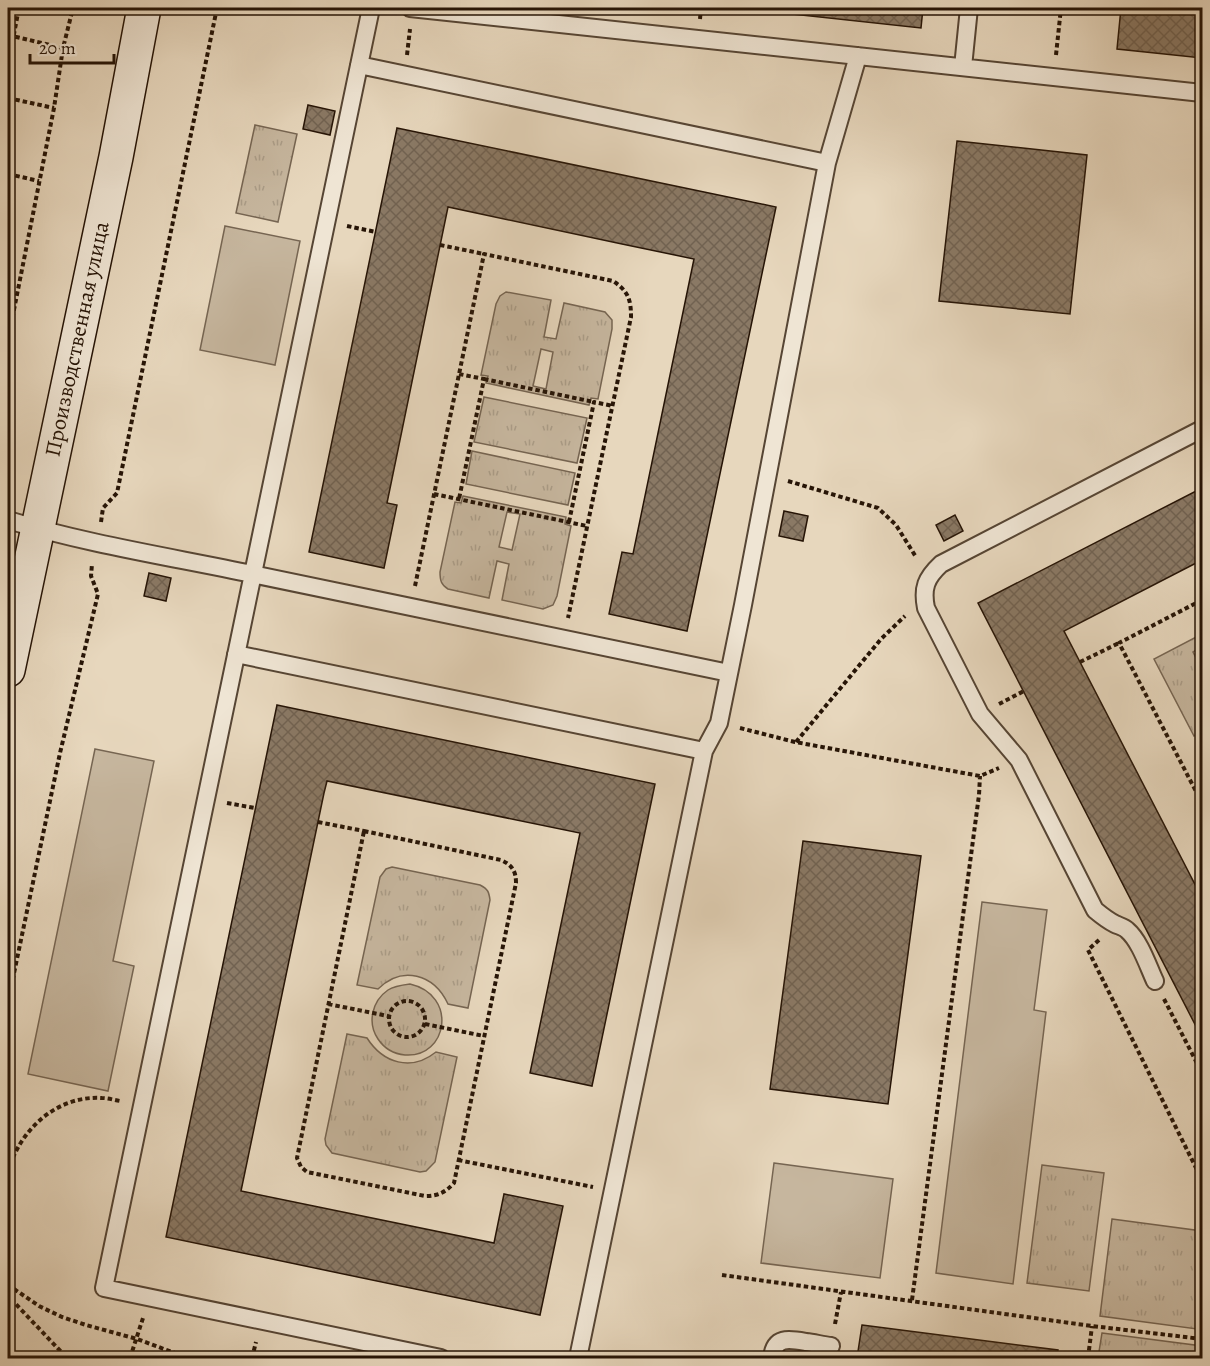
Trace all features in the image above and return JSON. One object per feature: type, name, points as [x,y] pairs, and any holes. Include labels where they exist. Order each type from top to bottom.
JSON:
[{"type":"main road","name":"Производственная улица","points":[[8,670],[22,524],[116,157],[144,8]]},
{"type":"lane","points":[[371,8],[104,1288],[441,1359]]},
{"type":"lane","points":[[411,8],[1203,93]]},
{"type":"lane","points":[[963,67],[969,8]]},
{"type":"lane","points":[[578,1359],[704,751],[719,723],[827,163],[858,56]]},
{"type":"lane","points":[[359,65],[827,163]]},
{"type":"lane","points":[[1155,981],[1134,938],[1127,930],[1095,910],[1019,760],[980,714],[926,608],[924,597],[927,581],[932,572],[941,564],[1203,429]]},
{"type":"lane","points":[[22,524],[729,673]]},
{"type":"lane","points":[[236,654],[704,751]]},
{"type":"lane","points":[[772,1359],[774,1348],[778,1343],[789,1339],[831,1346]]},
{"type":"path","points":[[8,65],[20,8]]},
{"type":"path","points":[[8,340],[54,108],[63,48],[73,8]]},
{"type":"path","points":[[100,525],[103,508],[117,493],[217,8]]},
{"type":"path","points":[[405,75],[411,8]]},
{"type":"path","points":[[1054,77],[1061,8]]},
{"type":"path","points":[[8,34],[63,48]]},
{"type":"path","points":[[8,98],[54,108]]},
{"type":"path","points":[[8,174],[39,181]]},
{"type":"path","points":[[440,245],[613,281],[628,295],[631,303],[631,317],[564,639]]},
{"type":"path","points":[[410,607],[484,254]]},
{"type":"path","points":[[459,374],[613,406]]},
{"type":"path","points":[[459,499],[484,379]]},
{"type":"path","points":[[569,522],[594,402]]},
{"type":"path","points":[[784,480],[878,508],[896,525],[918,561],[932,572]]},
{"type":"path","points":[[434,494],[587,526]]},
{"type":"path","points":[[8,1002],[60,753],[98,594],[91,576],[92,560]]},
{"type":"path","points":[[795,742],[881,639],[924,597]]},
{"type":"path","points":[[1080,662],[1203,600]]},
{"type":"path","points":[[1119,643],[1203,803]]},
{"type":"path","points":[[719,723],[795,742],[980,776],[1019,760]]},
{"type":"path","points":[[912,1300],[980,795],[980,776]]},
{"type":"path","points":[[1196,791],[1203,788]]},
{"type":"path","points":[[318,822],[364,831],[501,860],[509,864],[516,874],[454,1183],[434,1196],[307,1172],[301,1167],[297,1158],[364,831]]},
{"type":"path","points":[[1115,924],[1088,950],[1203,1180]]},
{"type":"path","points":[[1155,981],[1203,1073]]},
{"type":"path","points":[[411,1001],[422,1009],[425,1024],[415,1036],[407,1038],[393,1031],[388,1016],[396,1004],[411,1001]]},
{"type":"path","points":[[328,1004],[388,1016]]},
{"type":"path","points":[[425,1024],[484,1036]]},
{"type":"path","points":[[8,1172],[20,1143],[32,1127],[47,1114],[65,1104],[84,1099],[101,1098],[142,1106]]},
{"type":"path","points":[[459,1160],[612,1192]]},
{"type":"path","points":[[722,1275],[1203,1339]]},
{"type":"path","points":[[14,1289],[57,1315],[137,1339],[188,1359]]},
{"type":"path","points":[[130,1359],[148,1297]]},
{"type":"path","points":[[11,1299],[67,1359]]},
{"type":"path","points":[[1088,1359],[1092,1326]]},
{"type":"green space","points":[[255,125],[297,134],[278,222],[236,213]]},
{"type":"green space","points":[[225,226],[300,241],[275,365],[200,350]]},
{"type":"green space","points":[[506,292],[551,300],[544,337],[556,339],[564,303],[605,312],[612,320],[612,329],[598,399],[591,398],[589,405],[486,383],[488,376],[481,375],[496,304],[500,296]],"holes":[[[541,349],[553,352],[546,389],[533,386]]]},
{"type":"green space","points":[[484,397],[587,418],[577,463],[474,442]]},
{"type":"green space","points":[[472,451],[575,473],[568,505],[466,484]]},
{"type":"green space","points":[[463,496],[566,517],[565,524],[571,526],[557,596],[553,605],[543,609],[502,600],[509,564],[497,561],[489,598],[448,589],[444,586],[440,572],[455,502],[461,503]],"holes":[[[507,512],[520,514],[512,550],[499,547]]]},
{"type":"green space","points":[[1202,634],[1202,646],[1193,652],[1202,670],[1202,732],[1194,736],[1154,659]]},
{"type":"green space","points":[[95,749],[154,761],[113,961],[134,966],[108,1091],[28,1074]]},
{"type":"green space","points":[[392,867],[480,885],[488,891],[490,900],[468,1008],[448,1004],[435,986],[417,976],[397,977],[378,989],[357,985],[380,877],[386,869]]},
{"type":"green space","points":[[982,902],[1047,910],[1034,1010],[1046,1012],[1013,1284],[936,1273]]},
{"type":"green space","points":[[410,984],[425,990],[436,1000],[441,1012],[442,1025],[431,1047],[420,1053],[405,1055],[393,1052],[380,1042],[372,1019],[378,1000],[388,990]]},
{"type":"green space","points":[[347,1034],[367,1038],[381,1054],[398,1062],[417,1062],[436,1052],[457,1057],[435,1162],[426,1171],[420,1172],[332,1153],[326,1145],[325,1139]]},
{"type":"green space","points":[[774,1163],[893,1179],[880,1278],[761,1263]]},
{"type":"green space","points":[[1042,1165],[1104,1173],[1089,1291],[1027,1283]]},
{"type":"green space","points":[[1112,1219],[1202,1231],[1202,1288],[1197,1329],[1100,1316]]},
{"type":"green space","points":[[1102,1333],[1202,1346],[1202,1358],[1098,1358]]},
{"type":"building","points":[[736,8],[923,8],[921,28]]},
{"type":"building","points":[[1121,8],[1202,8],[1202,58],[1117,49]]},
{"type":"building","points":[[308,105],[335,111],[330,135],[303,129]]},
{"type":"building","points":[[397,128],[776,207],[687,631],[609,614],[622,552],[633,554],[694,259],[448,207],[387,503],[397,505],[384,568],[309,552]]},
{"type":"building","points":[[957,141],[1087,155],[1070,314],[939,301]]},
{"type":"building","points":[[1202,488],[1202,560],[1064,631],[1202,898],[1202,1038],[978,603]]},
{"type":"building","points":[[784,511],[808,516],[803,541],[779,536]]},
{"type":"building","points":[[955,515],[963,531],[944,541],[936,525]]},
{"type":"building","points":[[149,573],[171,578],[166,601],[144,596]]},
{"type":"building","points":[[277,705],[655,784],[592,1086],[530,1073],[580,833],[327,781],[324,793],[241,1191],[494,1243],[504,1194],[563,1206],[540,1315],[166,1237]]},
{"type":"building","points":[[803,841],[921,856],[888,1104],[770,1089]]},
{"type":"building","points":[[862,1325],[1058,1350],[1057,1358],[857,1358]]}]
